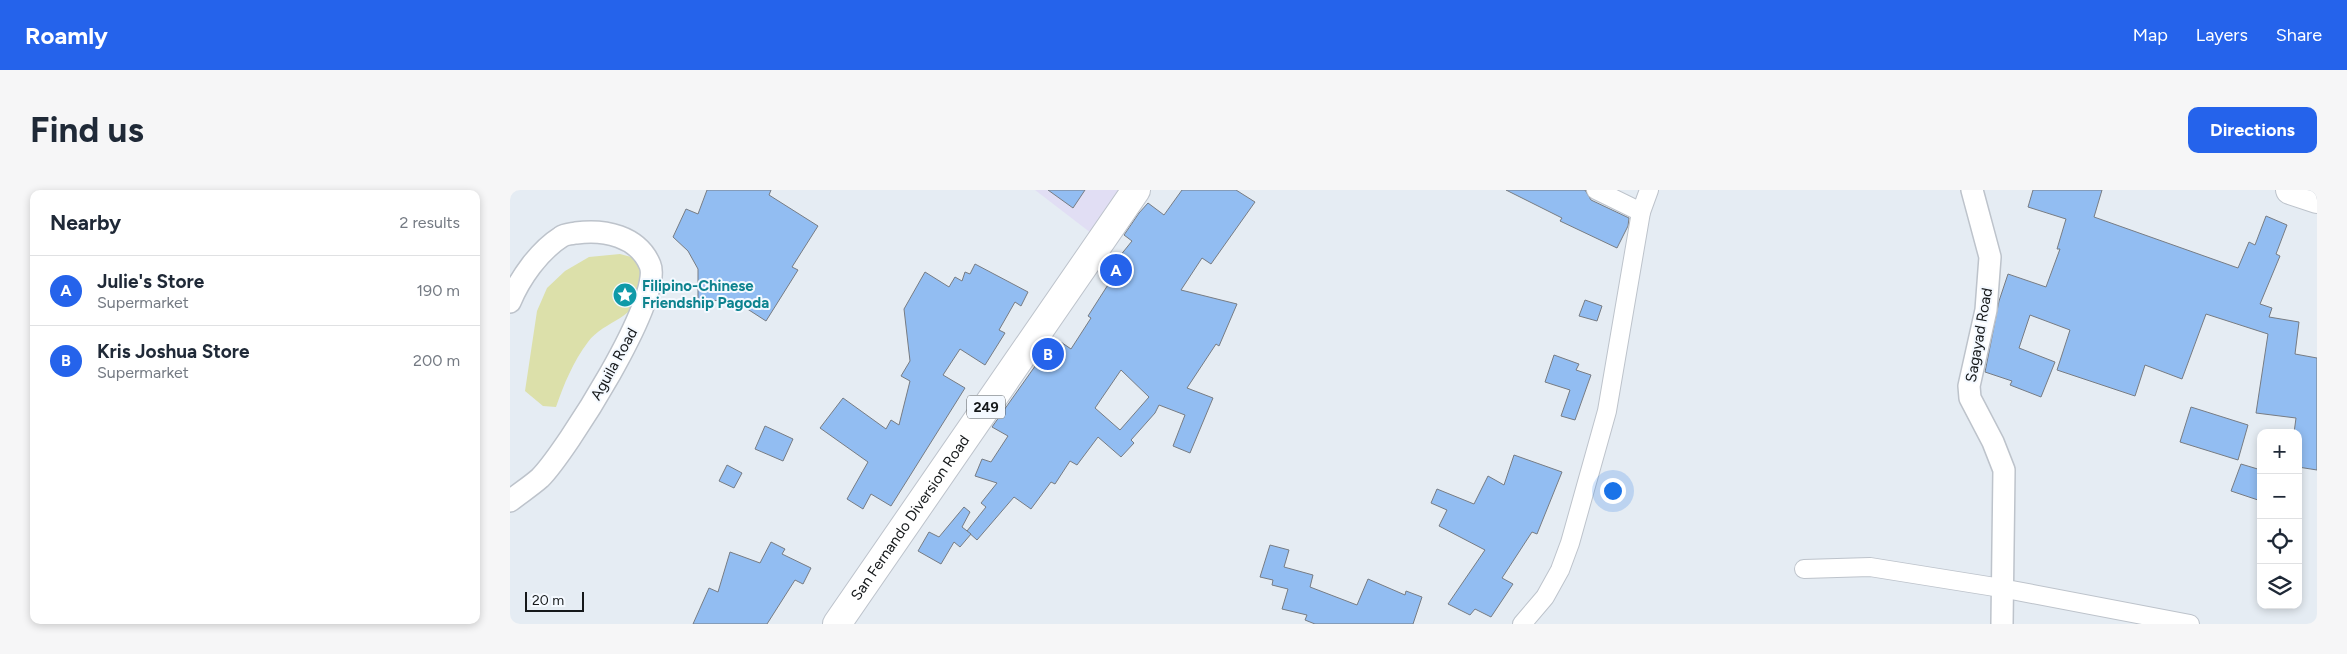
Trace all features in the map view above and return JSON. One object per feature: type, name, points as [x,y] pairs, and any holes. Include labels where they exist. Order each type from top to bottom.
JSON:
[{"type":"main road","name":"San Fernando Diversion Road","points":[[837,624],[1136,190]]},
{"type":"main road","points":[[2290,190],[2317,199]]},
{"type":"street","points":[[1596,190],[1641,212]]},
{"type":"street","points":[[1522,624],[1545,597],[1560,570],[1570,543],[1607,411],[1641,212],[1649,190]]},
{"type":"street","name":"Sagayad Road","points":[[1972,190],[1990,257],[1986,310],[1969,386],[1970,398],[1993,442],[2004,470],[2002,624]]},
{"type":"street","name":"Aguila Road","points":[[510,302],[532,266],[546,249],[563,236],[586,232],[605,233],[625,238],[641,250],[651,266],[648,294],[639,318],[588,411],[570,441],[540,478],[510,501]]},
{"type":"street","points":[[1804,569],[1870,567],[2001,588],[2190,624]]},
{"type":"shaded area","points":[[1035,190],[1120,190],[1091,233]]},
{"type":"green space","points":[[620,254],[635,258],[639,265],[641,286],[639,297],[628,312],[588,342],[569,373],[556,407],[543,406],[525,391],[537,311],[547,288],[565,271],[589,257]]},
{"type":"building","points":[[707,190],[771,190],[769,195],[818,226],[792,267],[798,270],[766,321],[735,301],[698,300],[698,269],[688,251],[673,237],[686,209],[698,214]]},
{"type":"building","points":[[1048,190],[1085,190],[1073,208]]},
{"type":"building","points":[[1182,190],[1236,190],[1255,202],[1211,264],[1202,258],[1181,290],[1237,304],[1219,346],[1216,344],[1187,388],[1213,398],[1190,453],[1173,446],[1185,415],[1159,405],[1155,413],[1131,440],[1134,443],[1121,457],[1098,437],[1077,465],[1070,461],[1055,484],[1051,482],[1031,509],[1014,497],[977,540],[967,531],[986,507],[981,503],[997,483],[975,476],[982,459],[991,462],[1008,436],[992,427],[1055,338],[1071,349],[1091,318],[1088,316],[1113,277],[1107,272],[1132,241],[1124,235],[1139,213],[1148,203],[1164,215]],"holes":[[[1121,370],[1149,397],[1120,430],[1095,408]]]},
{"type":"building","points":[[1506,190],[1585,190],[1591,200],[1629,218],[1628,226],[1617,248],[1560,221],[1562,218]]},
{"type":"building","points":[[2033,190],[2102,190],[2094,217],[2238,268],[2249,242],[2255,245],[2266,216],[2287,225],[2276,254],[2280,256],[2260,304],[2272,308],[2269,317],[2299,322],[2295,354],[2317,358],[2317,470],[2302,468],[2302,429],[2295,429],[2296,418],[2256,413],[2268,334],[2206,314],[2182,379],[2145,365],[2135,396],[2057,370],[2070,330],[2030,315],[2019,348],[2055,362],[2041,397],[2010,385],[2012,381],[1985,372],[1999,301],[2008,274],[2046,287],[2060,249],[2057,249],[2066,219],[2028,207]]},
{"type":"building","points":[[975,264],[1028,292],[1021,306],[1015,302],[999,330],[1005,333],[985,365],[960,349],[943,375],[965,388],[891,506],[871,494],[863,509],[847,499],[868,462],[820,428],[843,398],[886,429],[891,420],[899,425],[910,381],[901,376],[910,361],[904,309],[925,272],[949,287],[955,277],[962,281],[965,272],[970,274]]},
{"type":"building","points":[[1585,300],[1602,306],[1597,321],[1579,316]]},
{"type":"building","points":[[1554,355],[1579,364],[1576,370],[1591,375],[1575,420],[1561,416],[1570,390],[1545,382]]},
{"type":"building","points":[[2191,407],[2248,425],[2238,460],[2180,442]]},
{"type":"building","points":[[765,426],[793,439],[783,461],[755,449]]},
{"type":"building","points":[[1514,455],[1562,472],[1537,534],[1532,532],[1502,578],[1513,584],[1491,617],[1475,609],[1470,615],[1448,604],[1485,550],[1439,526],[1447,510],[1431,503],[1437,489],[1474,504],[1488,476],[1504,485]]},
{"type":"building","points":[[2241,464],[2257,469],[2257,500],[2231,491]]},
{"type":"building","points":[[727,465],[742,473],[734,488],[719,481]]},
{"type":"building","points":[[964,507],[970,512],[962,527],[971,534],[960,547],[954,542],[941,564],[918,551],[929,532],[939,537]]},
{"type":"building","points":[[771,542],[785,549],[782,554],[811,568],[803,584],[795,580],[767,624],[693,624],[709,588],[718,592],[730,552],[760,563]]},
{"type":"building","points":[[1270,545],[1289,550],[1284,567],[1313,575],[1310,587],[1357,605],[1368,579],[1405,595],[1406,591],[1422,597],[1413,624],[1315,624],[1305,620],[1307,615],[1282,609],[1288,589],[1272,585],[1273,580],[1260,577]]},
{"type":"place","name":"Julie's Store","points":[[1116,270]]},
{"type":"place","name":"Filipino-Chinese Friendship Pagoda","points":[[625,295]]},
{"type":"place","name":"Kris Joshua Store","points":[[1048,354]]}]
